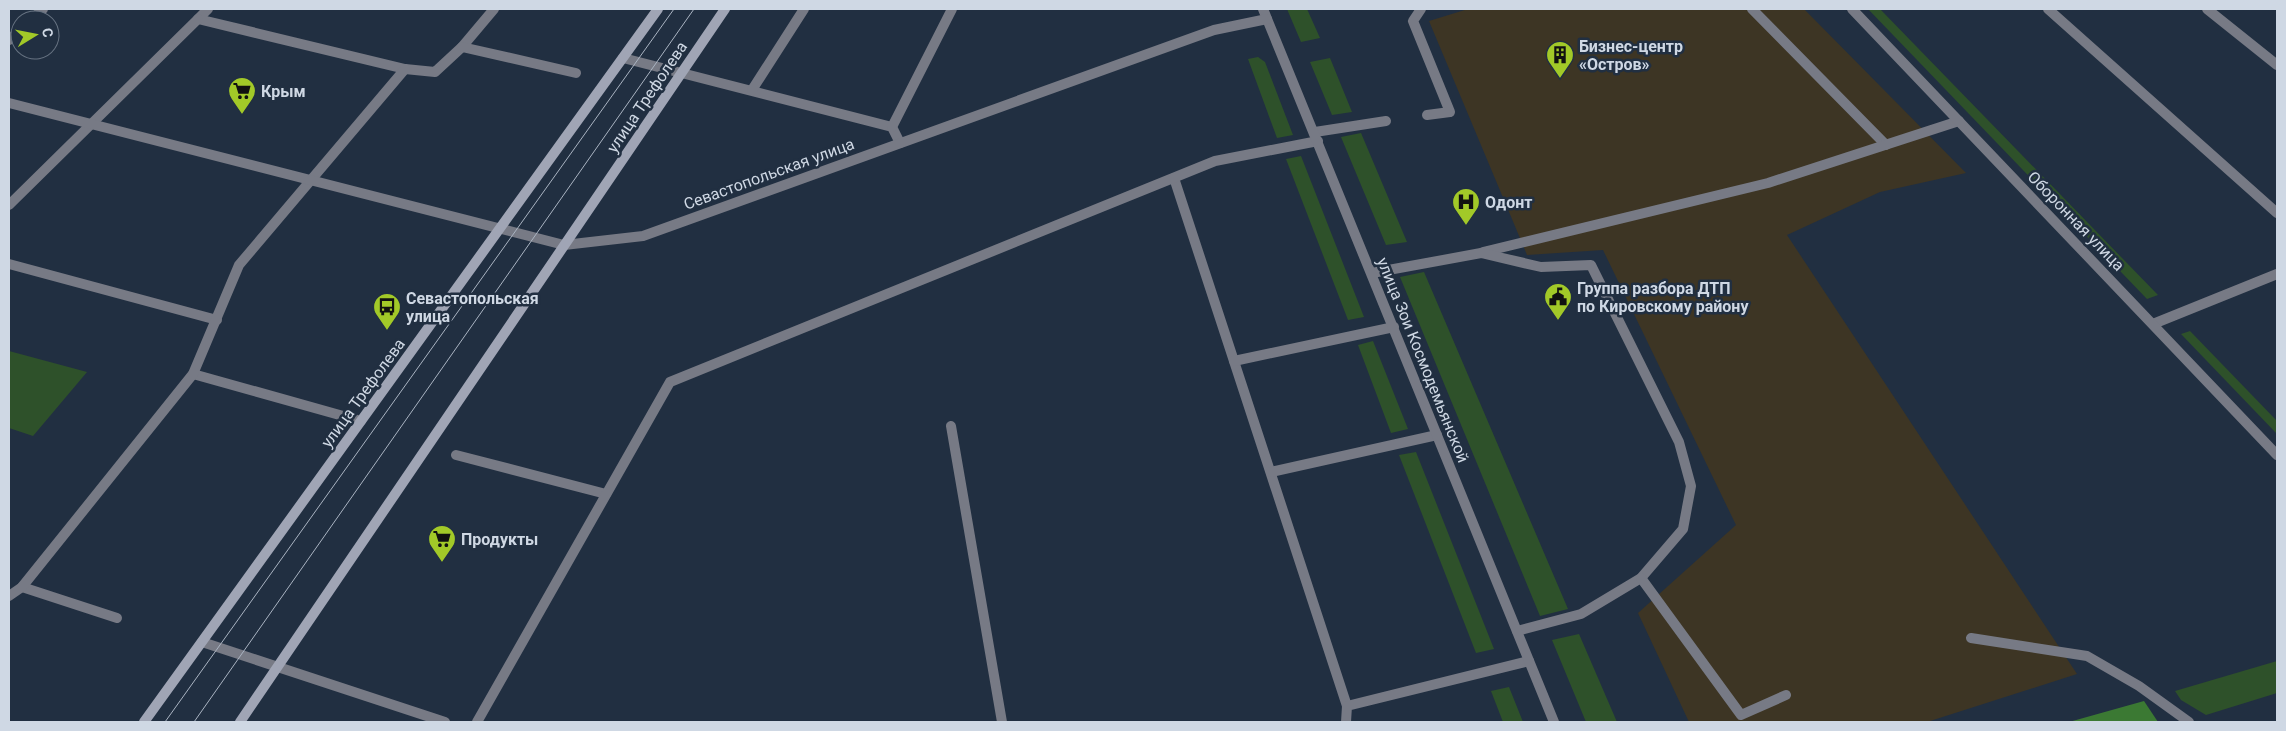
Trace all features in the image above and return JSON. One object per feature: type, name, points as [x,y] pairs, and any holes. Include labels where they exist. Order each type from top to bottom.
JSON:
[{"type":"main road","name":"улица Трефолева","points":[[144,722],[658,9]]},
{"type":"main road","name":"улица Трефолева","points":[[240,722],[725,9]]},
{"type":"street","points":[[9,205],[208,9]]},
{"type":"street","points":[[198,19],[405,69],[435,72],[462,47],[494,9]]},
{"type":"street","points":[[752,90],[804,9]]},
{"type":"street","points":[[892,126],[952,9]]},
{"type":"street","points":[[1422,9],[1413,22],[1450,112],[1427,115]]},
{"type":"street","points":[[1752,9],[1886,145]]},
{"type":"street","name":"Оборонная улица","points":[[1852,9],[2277,455]]},
{"type":"street","points":[[2048,9],[2277,213]]},
{"type":"street","points":[[2207,9],[2277,65]]},
{"type":"street","name":"улица Зои Космодемьянской","points":[[1265,14],[1554,722]]},
{"type":"street","name":"Севастопольская улица","points":[[9,103],[564,245],[643,236],[1214,30],[1265,14]]},
{"type":"street","points":[[462,47],[576,73]]},
{"type":"street","points":[[623,58],[892,126]]},
{"type":"street","points":[[9,596],[22,587],[193,374],[239,266],[405,69]]},
{"type":"street","points":[[477,722],[670,382],[1215,161],[1386,121]]},
{"type":"street","points":[[1372,274],[1481,252],[1768,183],[1959,121]]},
{"type":"street","points":[[892,126],[900,143]]},
{"type":"street","points":[[1174,178],[1347,706],[1346,722]]},
{"type":"street","points":[[1481,252],[1541,267],[1591,265],[1674,433],[1691,486],[1683,529],[1641,578],[1581,614],[1517,631]]},
{"type":"street","points":[[9,264],[217,320]]},
{"type":"street","points":[[2153,324],[2277,274]]},
{"type":"street","points":[[1234,361],[1394,327]]},
{"type":"street","points":[[193,374],[361,421]]},
{"type":"street","points":[[951,426],[1002,722]]},
{"type":"street","points":[[1271,472],[1438,435]]},
{"type":"street","points":[[456,455],[606,494]]},
{"type":"street","points":[[1641,578],[1741,715],[1786,695]]},
{"type":"street","points":[[22,587],[117,618]]},
{"type":"street","points":[[1971,638],[2087,656],[2139,686],[2189,722]]},
{"type":"street","points":[[202,642],[445,722]]},
{"type":"street","points":[[1347,706],[1529,661]]},
{"type":"shaded area","points":[[1468,9],[1804,9],[1966,173],[1880,192],[1787,235],[2077,674],[1927,722],[1689,722],[1638,613],[1736,525],[1603,250],[1527,255],[1429,21]]},
{"type":"green space","points":[[1287,9],[1307,9],[1320,38],[1301,42]]},
{"type":"green space","points":[[1868,9],[1880,9],[2158,295],[2147,299]]},
{"type":"green space","points":[[1258,57],[1265,62],[1293,135],[1277,138],[1248,59]]},
{"type":"green space","points":[[1330,58],[1352,112],[1332,115],[1310,62]]},
{"type":"green space","points":[[1361,133],[1407,242],[1386,245],[1341,137]]},
{"type":"green space","points":[[1301,156],[1364,317],[1348,320],[1286,159]]},
{"type":"green space","points":[[1424,272],[1568,609],[1540,616],[1400,277]]},
{"type":"green space","points":[[2190,331],[2277,421],[2277,434],[2181,334]]},
{"type":"green space","points":[[1373,341],[1408,429],[1391,433],[1358,345]]},
{"type":"green space","points":[[9,351],[87,372],[33,436],[9,428]]},
{"type":"green space","points":[[1416,452],[1494,649],[1476,653],[1399,455]]},
{"type":"green space","points":[[1579,634],[1617,722],[1586,722],[1552,640]]},
{"type":"green space","points":[[2277,661],[2277,693],[2206,715],[2181,700],[2175,691]]},
{"type":"green space","points":[[1509,687],[1523,722],[1503,722],[1491,691]]},
{"type":"green space","points":[[2144,701],[2158,722],[2069,722]]},
{"type":"tram line","points":[[165,722],[674,9]]},
{"type":"tram line","points":[[194,722],[694,9]]},
{"type":"place","name":"Бизнес-центр «Остров»","points":[[1560,79]]},
{"type":"place","name":"Крым","points":[[242,115]]},
{"type":"place","name":"Одонт","points":[[1466,226]]},
{"type":"place","name":"Группа разбора ДТП по Кировскому району","points":[[1558,321]]},
{"type":"place","name":"Севастопольская улица","points":[[387,331]]},
{"type":"place","name":"Продукты","points":[[442,563]]}]
